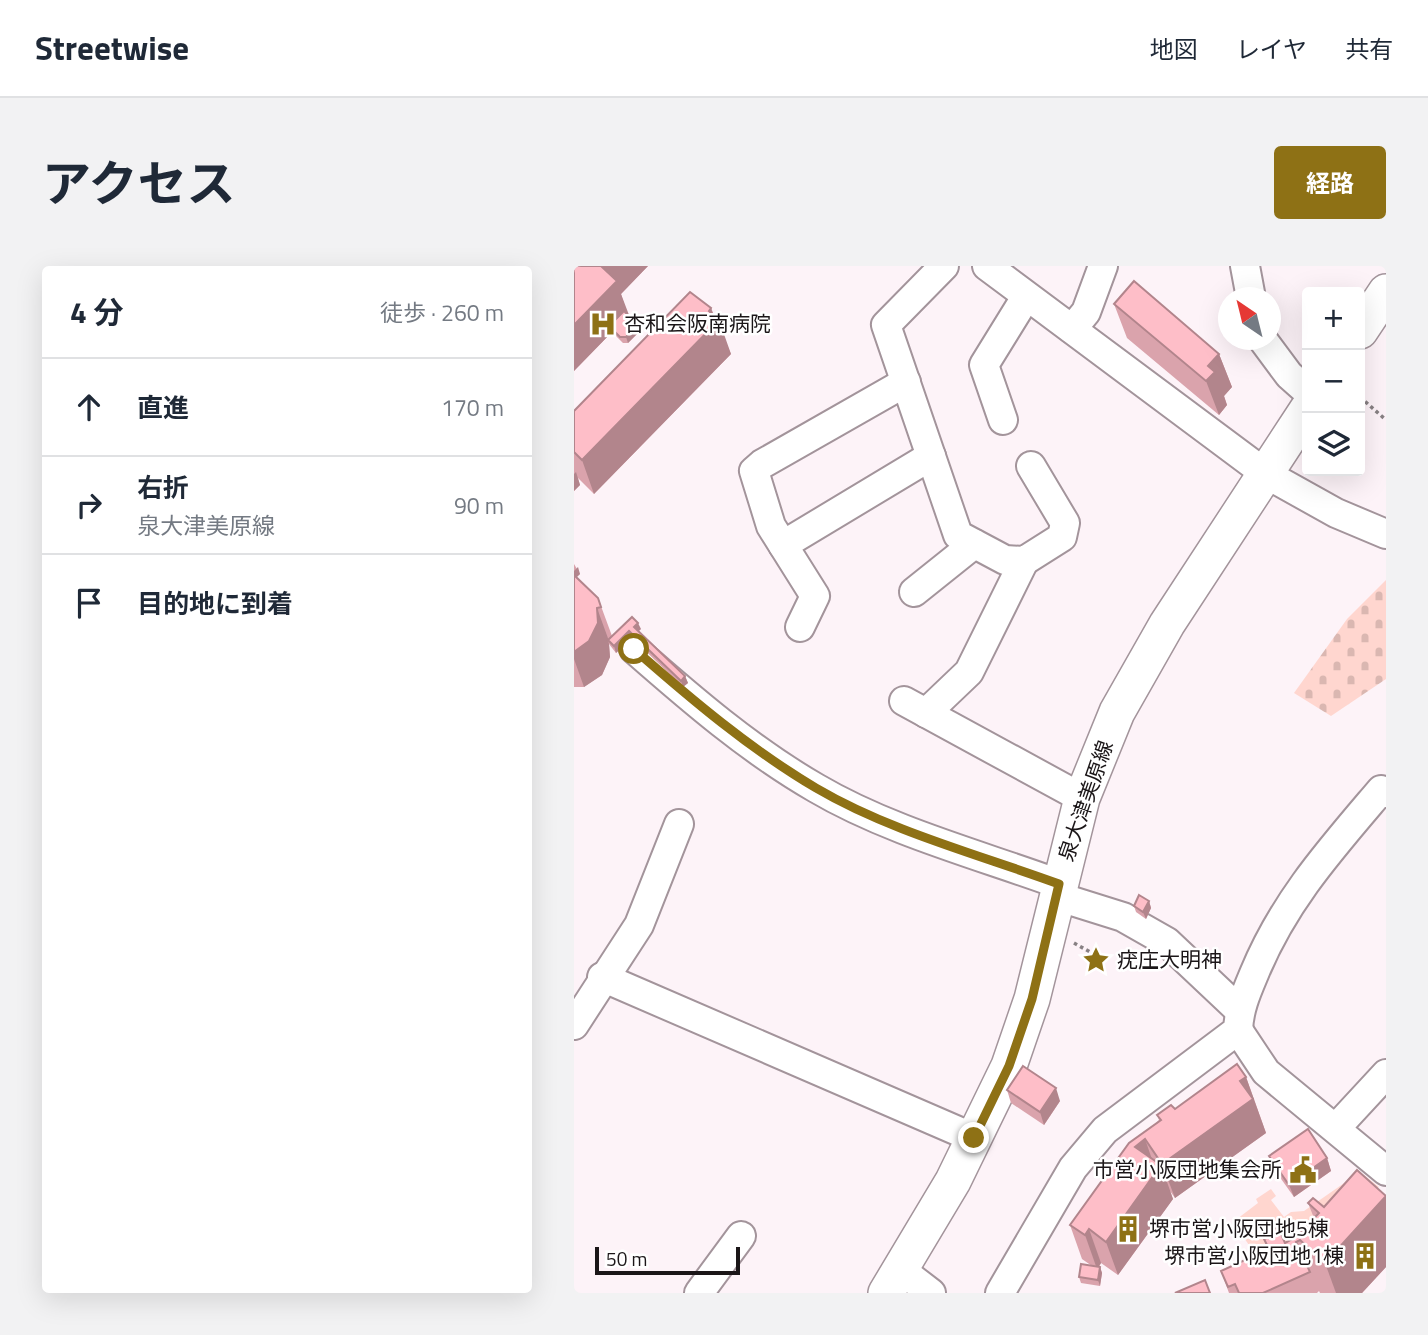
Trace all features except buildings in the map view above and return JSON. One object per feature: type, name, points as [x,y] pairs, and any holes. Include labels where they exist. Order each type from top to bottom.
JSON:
[{"type":"main road","points":[[1365,324],[1386,292]]},
{"type":"main road","name":"泉大津美原線","points":[[894,1281],[953,1181],[1009,1066],[1028,1010],[1082,798],[1117,712],[1167,624],[1305,413]]},
{"type":"street","points":[[944,266],[886,325],[958,535],[1005,560],[1024,561]]},
{"type":"street","points":[[986,266],[1266,474],[1336,513],[1386,534]]},
{"type":"street","points":[[1072,329],[1086,312],[1103,266]]},
{"type":"street","points":[[1245,266],[1249,287]]},
{"type":"street","points":[[1003,420],[984,365],[1026,297]]},
{"type":"street","points":[[1270,350],[1289,375],[1302,387]]},
{"type":"street","points":[[800,627],[815,596],[771,526],[754,471],[906,382]]},
{"type":"street","points":[[783,545],[931,456]]},
{"type":"street","points":[[1031,466],[1065,523],[1062,537],[1024,561],[969,672],[915,707],[1082,798]]},
{"type":"street","points":[[914,592],[974,544]]},
{"type":"street","points":[[634,649],[708,714],[816,788],[866,813],[1123,916],[1167,942],[1238,1020],[1266,1072],[1386,1171]]},
{"type":"street","points":[[1000,1293],[1073,1168],[1105,1130],[1238,1020],[1271,932],[1288,905],[1381,790],[1386,793]]},
{"type":"street","points":[[574,1025],[602,977],[639,925],[680,824]]},
{"type":"street","points":[[602,977],[974,1138]]},
{"type":"street","points":[[1336,1128],[1386,1074]]},
{"type":"street","points":[[699,1293],[741,1236]]},
{"type":"street","points":[[894,1281],[931,1293]]},
{"type":"path","points":[[1365,401],[1386,420]]},
{"type":"path","points":[[1071,941],[1099,957],[1096,960]]},
{"type":"green space","points":[[1386,580],[1386,679],[1331,716],[1294,693],[1347,619]]},
{"type":"green space","points":[[1360,1172],[1379,1187],[1317,1235],[1258,1258],[1233,1222],[1258,1203],[1256,1199],[1271,1189],[1276,1196],[1271,1200],[1284,1217],[1291,1212],[1304,1211]]},
{"type":"place","name":"杏和会阪南病院","points":[[603,324]]},
{"type":"place","name":"疣庄大明神","points":[[1096,960]]},
{"type":"place","name":"市営小阪団地集会所","points":[[1303,1170]]},
{"type":"place","name":"堺市営小阪団地5棟","points":[[1128,1229]]},
{"type":"place","name":"堺市営小阪団地1棟","points":[[1365,1256]]},
{"type":"route","points":[[634,649],[708,714],[816,788],[866,813],[1059,884],[1032,999],[1009,1066],[974,1138]]}]
